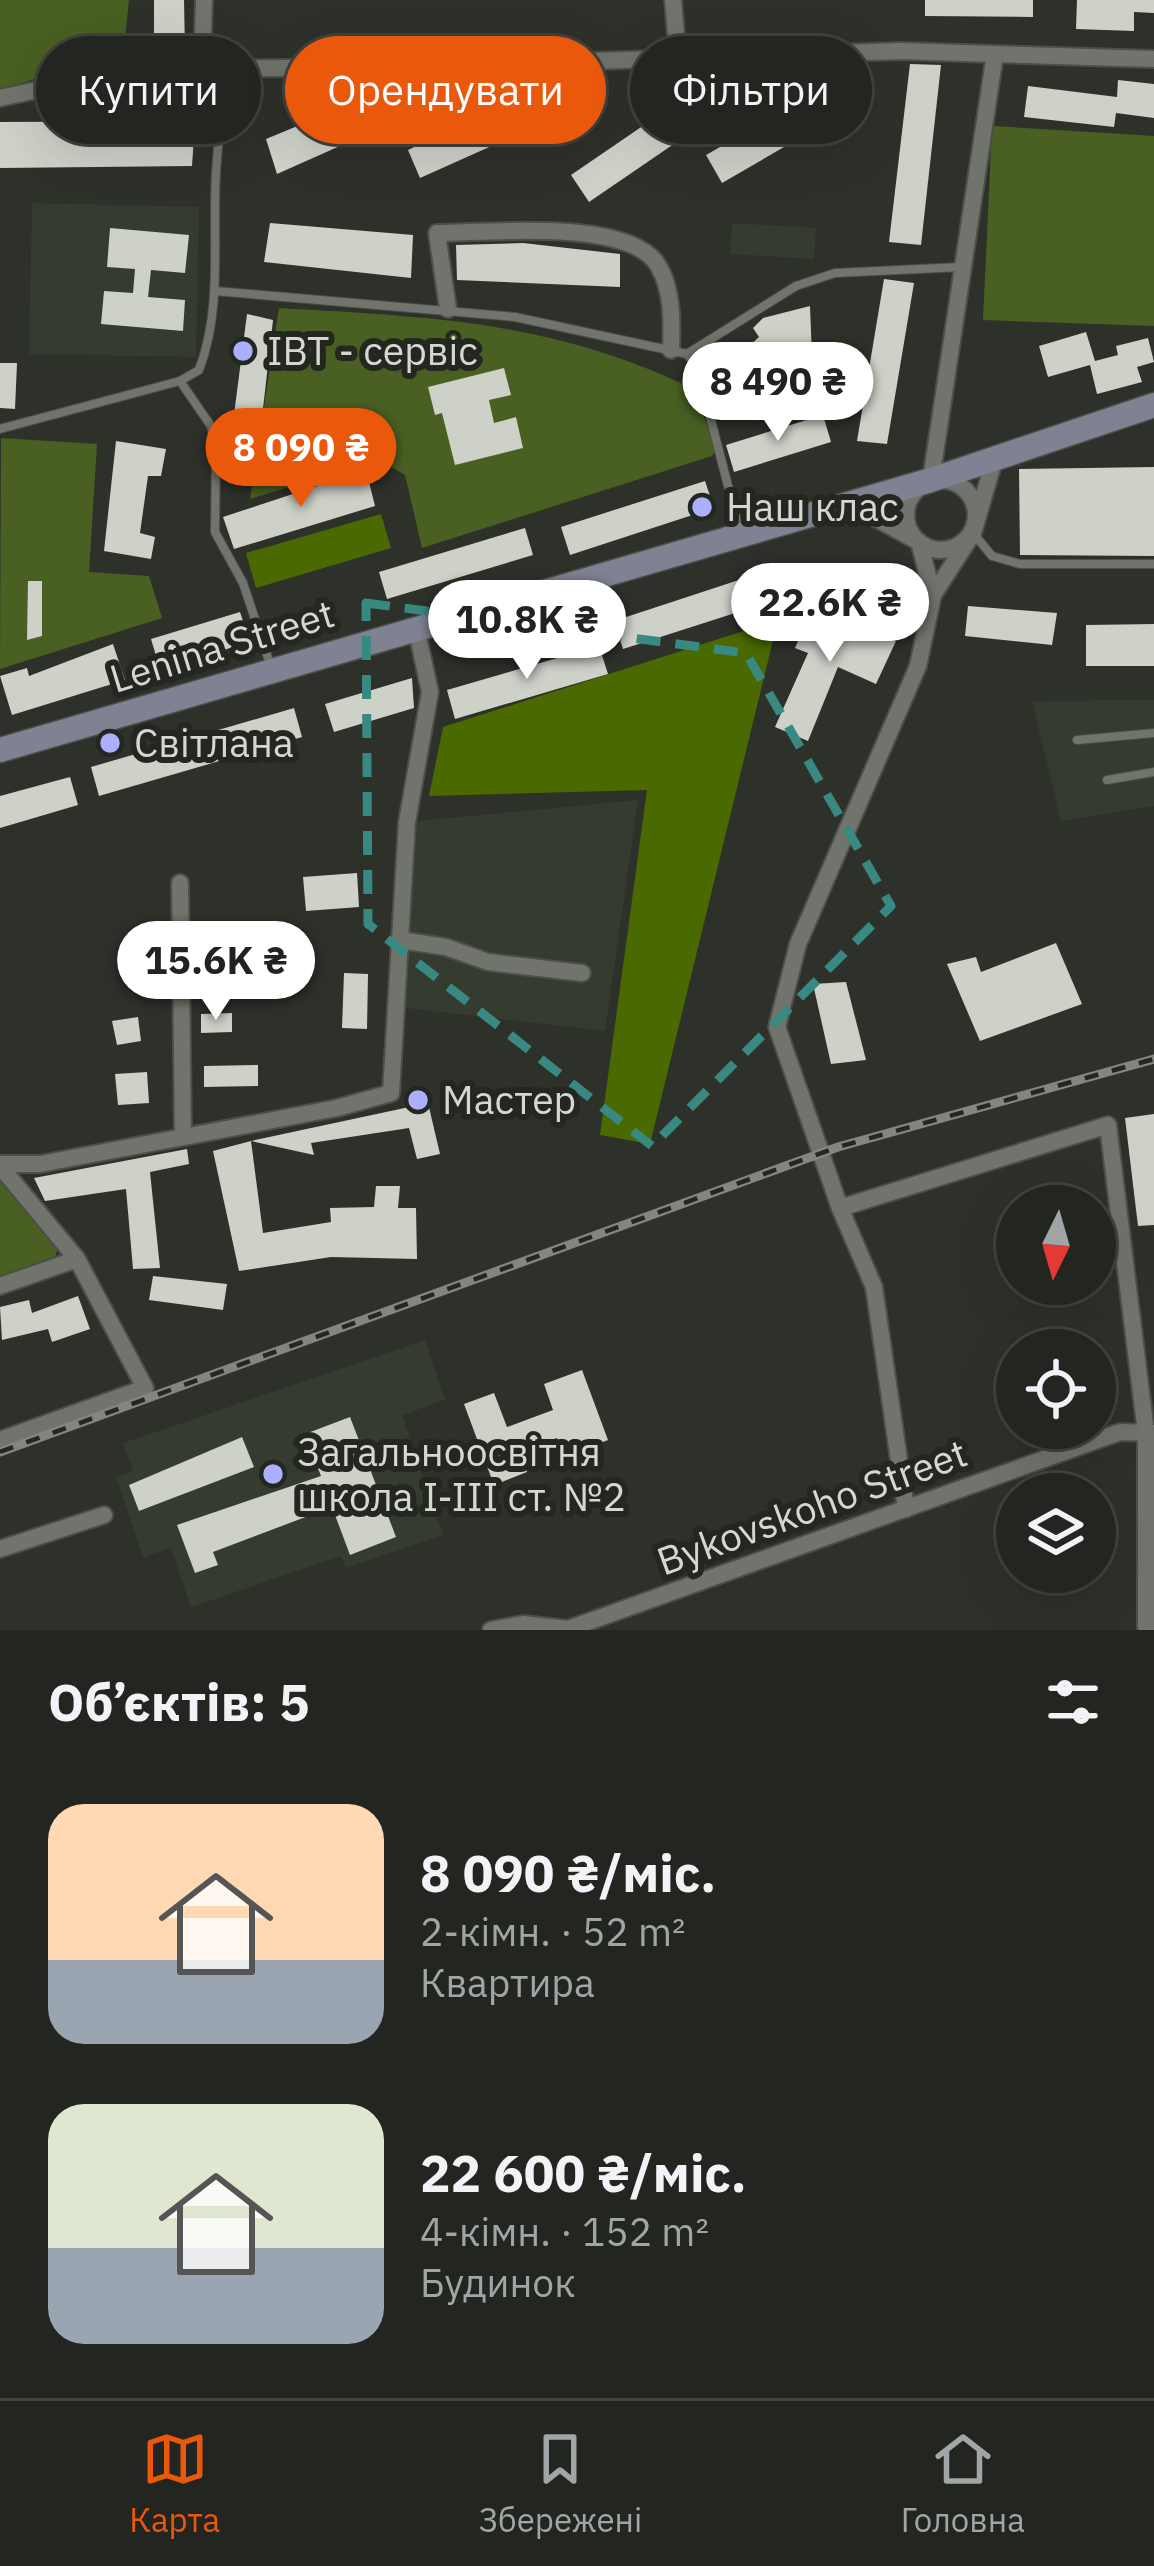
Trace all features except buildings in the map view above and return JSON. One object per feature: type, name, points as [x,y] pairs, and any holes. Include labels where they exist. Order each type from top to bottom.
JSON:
[{"type":"main road","name":"Lenina Street","points":[[0,750],[931,480],[1154,405]]},
{"type":"street","points":[[203,36],[204,0]]},
{"type":"street","points":[[673,0],[676,36]]},
{"type":"street","points":[[931,480],[995,54]]},
{"type":"street","points":[[872,56],[1154,59]]},
{"type":"street","points":[[261,67],[630,59]]},
{"type":"street","points":[[0,98],[36,90]]},
{"type":"street","points":[[448,309],[436,232],[591,234],[631,242],[659,265],[679,352]]},
{"type":"street","points":[[906,1509],[874,1288],[840,1208],[777,1027],[798,944],[918,666],[933,595],[973,533],[994,461]]},
{"type":"street","points":[[850,504],[919,542],[935,550],[955,548],[973,533],[975,500],[961,484],[931,480],[914,492],[906,509],[908,526],[919,542],[933,595]]},
{"type":"street","points":[[0,1165],[40,1164],[391,1093],[410,798],[430,692],[416,627]]},
{"type":"street","points":[[180,883],[183,1137]]},
{"type":"street","points":[[400,940],[446,946],[488,962],[582,974]]},
{"type":"street","points":[[840,1208],[1108,1125],[1150,1433],[1146,1630]]},
{"type":"street","points":[[0,1165],[77,1259],[145,1388],[0,1440]]},
{"type":"street","points":[[0,1286],[77,1259]]},
{"type":"street","name":"Bykovskoho Street","points":[[491,1630],[523,1624],[568,1629],[1120,1432],[1150,1433]]},
{"type":"street","points":[[0,1549],[104,1515]]},
{"type":"lane","points":[[0,429],[179,381],[200,370],[210,343],[218,144]]},
{"type":"lane","points":[[679,352],[796,286],[835,273],[963,267]]},
{"type":"lane","points":[[214,291],[515,317],[679,352],[698,370],[742,536]]},
{"type":"lane","points":[[179,381],[211,426],[216,450],[215,532],[243,583],[271,668]]},
{"type":"lane","points":[[973,533],[992,556],[1020,565],[1154,564]]},
{"type":"lane","points":[[1077,740],[1154,733]]},
{"type":"lane","points":[[1108,780],[1154,772]]},
{"type":"highlighted area","points":[[366,603],[746,653],[891,906],[652,1146],[368,924]]},
{"type":"shaded area","points":[[32,203],[199,207],[196,357],[29,354]]},
{"type":"shaded area","points":[[732,223],[816,228],[814,259],[730,254]]},
{"type":"shaded area","points":[[1154,700],[1154,806],[1061,821],[1032,701]]},
{"type":"shaded area","points":[[638,800],[605,1031],[397,1007],[407,822]]},
{"type":"shaded area","name":"Загальноосвітня школа І-ІІІ ст. №2","points":[[425,1340],[445,1400],[402,1415],[443,1535],[346,1568],[341,1556],[191,1607],[171,1548],[143,1557],[116,1477],[133,1471],[123,1443]]},
{"type":"green space","points":[[0,0],[129,0],[125,36],[36,36],[36,79],[0,90]]},
{"type":"green space","points":[[992,126],[1154,136],[1154,326],[983,320]]},
{"type":"green space","points":[[279,308],[491,326],[591,349],[694,389],[716,450],[712,456],[422,548],[405,475],[379,460],[250,499]]},
{"type":"green space","points":[[1,438],[97,444],[89,572],[149,576],[162,618],[0,669]]},
{"type":"green space","points":[[381,514],[391,548],[256,588],[246,553]]},
{"type":"green space","points":[[778,620],[650,1144],[600,1135],[647,790],[429,796],[443,727]]},
{"type":"green space","points":[[0,1182],[16,1188],[58,1247],[54,1261],[0,1281]]},
{"type":"railway","points":[[0,1452],[838,1147],[1154,1059]]},
{"type":"place","name":"ІВТ - сервіс","points":[[243,351]]},
{"type":"place","name":"Наш клас","points":[[702,507]]},
{"type":"place","name":"Світлана","points":[[110,743]]},
{"type":"place","name":"Мастер","points":[[418,1100]]},
{"type":"place","name":"Загальноосвітня школа І-ІІІ ст. №2","points":[[273,1474]]}]
